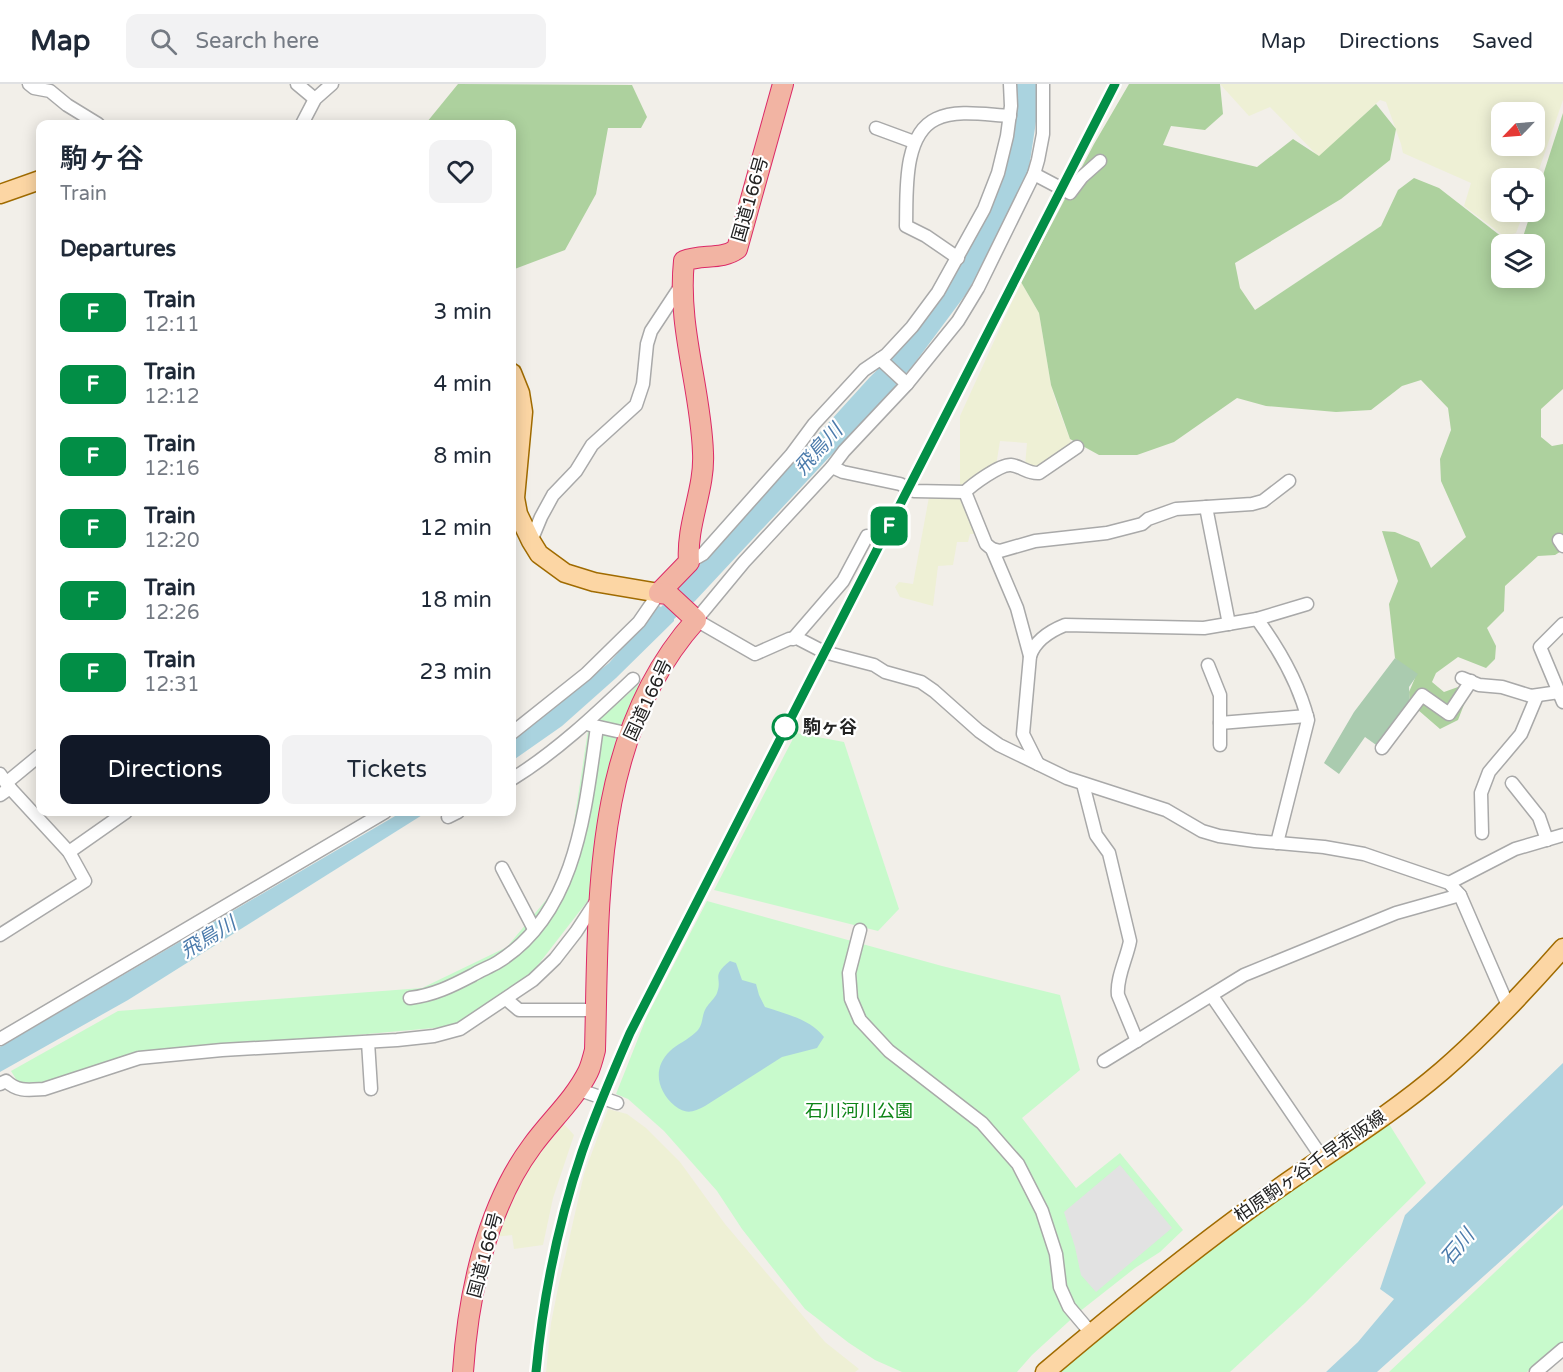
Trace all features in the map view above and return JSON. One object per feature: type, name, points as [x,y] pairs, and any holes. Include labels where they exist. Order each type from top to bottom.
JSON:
[{"type":"highway","name":"国道166号","points":[[689,562],[688,545],[702,473],[703,450],[682,283],[684,261],[730,254],[737,249],[783,84]]},
{"type":"highway","points":[[689,562],[664,594],[693,616]]},
{"type":"highway","name":"国道166号","points":[[463,1372],[465,1333],[493,1216],[510,1180],[532,1146],[588,1072],[595,1050],[600,896],[611,803],[630,734],[655,674],[693,616]]},
{"type":"main road","points":[[0,194],[36,181]]},
{"type":"main road","points":[[516,383],[523,412],[516,487]]},
{"type":"main road","points":[[516,503],[518,514],[539,554],[565,573],[594,582],[664,594]]},
{"type":"main road","name":"柏原駒ヶ谷千早赤阪線","points":[[1045,1372],[1181,1259],[1441,1072],[1509,1008],[1563,948]]},
{"type":"street","points":[[29,84],[34,88],[50,91],[91,120]]},
{"type":"street","points":[[297,84],[315,99]]},
{"type":"street","points":[[304,120],[315,99],[332,84]]},
{"type":"street","points":[[689,562],[703,554],[791,454],[814,424],[864,370],[881,360],[912,327],[938,292],[984,210],[999,173],[1010,116],[1010,84]]},
{"type":"street","points":[[1042,84],[1043,134],[1034,174],[978,288],[958,321],[832,467],[693,616],[754,654],[797,638],[819,650],[874,665],[885,672],[921,682],[999,745],[1066,778],[1166,810],[1202,831],[1219,836],[1324,847],[1364,854],[1449,883],[1460,895],[1509,1008]]},
{"type":"street","points":[[958,258],[926,236],[906,226],[907,177],[914,142],[923,129],[935,119],[957,114],[1010,116]]},
{"type":"street","points":[[876,128],[914,142]]},
{"type":"street","points":[[1034,174],[1070,193],[1082,177],[1100,161]]},
{"type":"street","points":[[531,541],[541,516],[554,495],[576,471],[592,445],[636,405],[643,384],[646,344],[651,331],[682,283]]},
{"type":"street","points":[[881,360],[906,383]]},
{"type":"street","points":[[832,467],[843,472],[900,484],[914,491],[964,492],[1000,468],[1010,465],[1033,474],[1039,473],[1077,447]]},
{"type":"street","points":[[964,492],[986,544],[999,551],[1035,541],[1107,533],[1142,524],[1148,519],[1176,508],[1258,502],[1275,493],[1289,481]]},
{"type":"street","points":[[1206,507],[1229,624]]},
{"type":"street","points":[[793,639],[843,581],[867,536]]},
{"type":"street","points":[[992,549],[1017,609],[1030,656]]},
{"type":"street","points":[[516,730],[586,674],[664,594]]},
{"type":"street","points":[[1038,764],[1023,734],[1030,656],[1033,646],[1056,629],[1065,625],[1204,628],[1257,619],[1307,604]]},
{"type":"street","points":[[1257,619],[1276,644],[1304,705],[1308,720],[1277,843]]},
{"type":"street","points":[[1382,748],[1422,695],[1449,714],[1467,679],[1479,685],[1502,687],[1531,696],[1561,697],[1540,646],[1563,624]]},
{"type":"street","points":[[1208,665],[1220,695],[1220,745]]},
{"type":"street","points":[[516,777],[591,725],[633,679]]},
{"type":"street","points":[[1482,833],[1481,793],[1489,772],[1521,734],[1538,696]]},
{"type":"street","points":[[1220,723],[1307,716]]},
{"type":"street","points":[[591,725],[630,734]]},
{"type":"street","points":[[410,998],[427,996],[445,990],[498,962],[528,936],[560,890],[583,823],[591,725]]},
{"type":"street","points":[[0,935],[85,881],[69,852],[4,785],[36,758]]},
{"type":"street","points":[[1512,783],[1539,817],[1547,840]]},
{"type":"street","points":[[1083,784],[1096,835],[1108,853],[1130,941],[1117,987],[1118,995],[1137,1041]]},
{"type":"street","points":[[69,852],[120,816]]},
{"type":"street","points":[[0,1039],[378,816]]},
{"type":"street","points":[[1449,883],[1515,849],[1563,835]]},
{"type":"street","points":[[502,868],[503,883],[534,929]]},
{"type":"street","points":[[1104,1061],[1244,975],[1395,913],[1460,895]]},
{"type":"street","points":[[0,1084],[6,1081],[14,1088],[44,1089],[139,1058],[222,1050],[368,1042],[434,1036],[460,1029],[533,980],[555,959],[600,896]]},
{"type":"street","points":[[860,930],[849,974],[851,999],[860,1020],[889,1051],[982,1123],[1018,1164],[1042,1211],[1056,1254],[1060,1287],[1069,1307],[1091,1333]]},
{"type":"street","points":[[1212,996],[1323,1159]]},
{"type":"street","points":[[506,999],[519,1010],[596,1010]]},
{"type":"street","points":[[368,1042],[371,1089]]},
{"type":"street","points":[[577,1089],[617,1103]]},
{"type":"street","points":[[1536,1372],[1563,1349]]},
{"type":"green space","points":[[458,84],[632,85],[647,117],[641,128],[608,128],[596,194],[565,250],[516,268],[516,120],[429,120]]},
{"type":"green space","points":[[1129,84],[1220,84],[1223,114],[1205,130],[1171,126],[1163,145],[1257,167],[1293,139],[1319,156],[1376,104],[1396,129],[1390,160],[1341,199],[1235,263],[1240,288],[1255,310],[1381,226],[1398,190],[1414,178],[1439,188],[1498,234],[1491,234],[1491,288],[1545,288],[1545,234],[1524,234],[1528,222],[1545,222],[1545,169],[1563,113],[1563,389],[1541,409],[1541,437],[1552,446],[1563,444],[1563,550],[1555,555],[1538,556],[1505,586],[1504,611],[1487,628],[1496,646],[1495,659],[1486,668],[1458,657],[1436,673],[1432,682],[1444,692],[1458,687],[1467,697],[1458,720],[1440,729],[1410,703],[1409,692],[1415,678],[1395,658],[1389,604],[1398,581],[1382,531],[1395,532],[1419,542],[1431,568],[1466,537],[1441,481],[1440,459],[1451,430],[1448,408],[1421,380],[1402,386],[1371,410],[1336,412],[1266,406],[1237,398],[1174,442],[1137,455],[1099,455],[1070,439],[1051,385],[1039,313],[1021,282],[1094,144]]},
{"type":"green space","points":[[1220,84],[1563,84],[1563,100],[1545,152],[1545,102],[1491,102],[1491,156],[1544,156],[1539,168],[1491,168],[1491,222],[1520,222],[1516,233],[1512,234],[1501,234],[1464,206],[1471,183],[1403,153],[1386,102],[1380,100],[1319,157],[1270,107],[1249,116]]},
{"type":"green space","points":[[1021,282],[1039,313],[1051,385],[1073,447],[1039,469],[1025,466],[1027,443],[1000,441],[996,466],[978,480],[960,487],[960,416]]},
{"type":"green space","points":[[929,497],[965,498],[979,534],[970,534],[968,542],[957,542],[953,565],[938,566],[933,606],[900,597],[895,587],[899,582],[913,584]]},
{"type":"green space","points":[[1395,658],[1418,674],[1409,687],[1410,703],[1379,747],[1365,737],[1339,774],[1324,763],[1354,712]]},
{"type":"green space","points":[[638,685],[642,688],[593,894],[524,983],[456,1026],[134,1055],[39,1083],[19,1084],[11,1071],[118,1011],[422,988],[507,947],[566,876],[588,730]]},
{"type":"green space","points":[[796,733],[844,742],[899,909],[878,931],[714,890]]},
{"type":"green space","name":"石川河川公園","points":[[707,901],[942,966],[1060,995],[1080,1070],[1022,1118],[1076,1188],[1120,1153],[1183,1230],[1160,1252],[1135,1268],[1079,1312],[1017,1372],[902,1372],[875,1360],[849,1343],[805,1309],[742,1229],[717,1191],[664,1131],[628,1099],[616,1094],[647,1016]]},
{"type":"green space","points":[[608,1109],[627,1114],[646,1128],[680,1162],[725,1224],[825,1342],[859,1369],[855,1372],[546,1372],[551,1323],[584,1174]]},
{"type":"green space","points":[[562,1122],[574,1135],[553,1198],[543,1245],[514,1249],[512,1235],[494,1237],[521,1175]]},
{"type":"green space","points":[[1389,1124],[1426,1183],[1305,1303],[1230,1372],[1056,1372],[1215,1241]]},
{"type":"green space","points":[[1563,1208],[1563,1341],[1527,1372],[1389,1372]]},
{"type":"shaded area","points":[[1120,1165],[1172,1228],[1096,1292],[1081,1275],[1064,1212]]},
{"type":"water","name":"飛鳥川","points":[[1016,84],[1038,84],[1040,95],[1029,168],[1007,223],[966,294],[914,364],[695,601],[616,678],[562,726],[516,758],[516,737],[609,663],[870,377],[913,335],[991,203]]},
{"type":"water","name":"飛鳥川","points":[[395,816],[421,816],[128,1000],[0,1072],[0,1047]]},
{"type":"water","points":[[730,961],[736,963],[742,980],[756,984],[765,1007],[805,1021],[824,1037],[817,1048],[782,1057],[705,1106],[686,1112],[675,1106],[664,1093],[659,1079],[661,1065],[670,1051],[699,1029],[706,1008],[717,993],[720,970]]},
{"type":"water","name":"石川","points":[[1563,1063],[1563,1205],[1377,1372],[1326,1372],[1358,1342],[1394,1299],[1380,1289],[1405,1215]]},
{"type":"railway","points":[[536,1372],[547,1289],[573,1179],[587,1137],[630,1033],[1115,84]]},
{"type":"train","name":"F","points":[[536,1372],[551,1272],[581,1154],[602,1097],[630,1033],[1115,84]]},
{"type":"place","name":"駒ヶ谷","points":[[785,727]]}]
